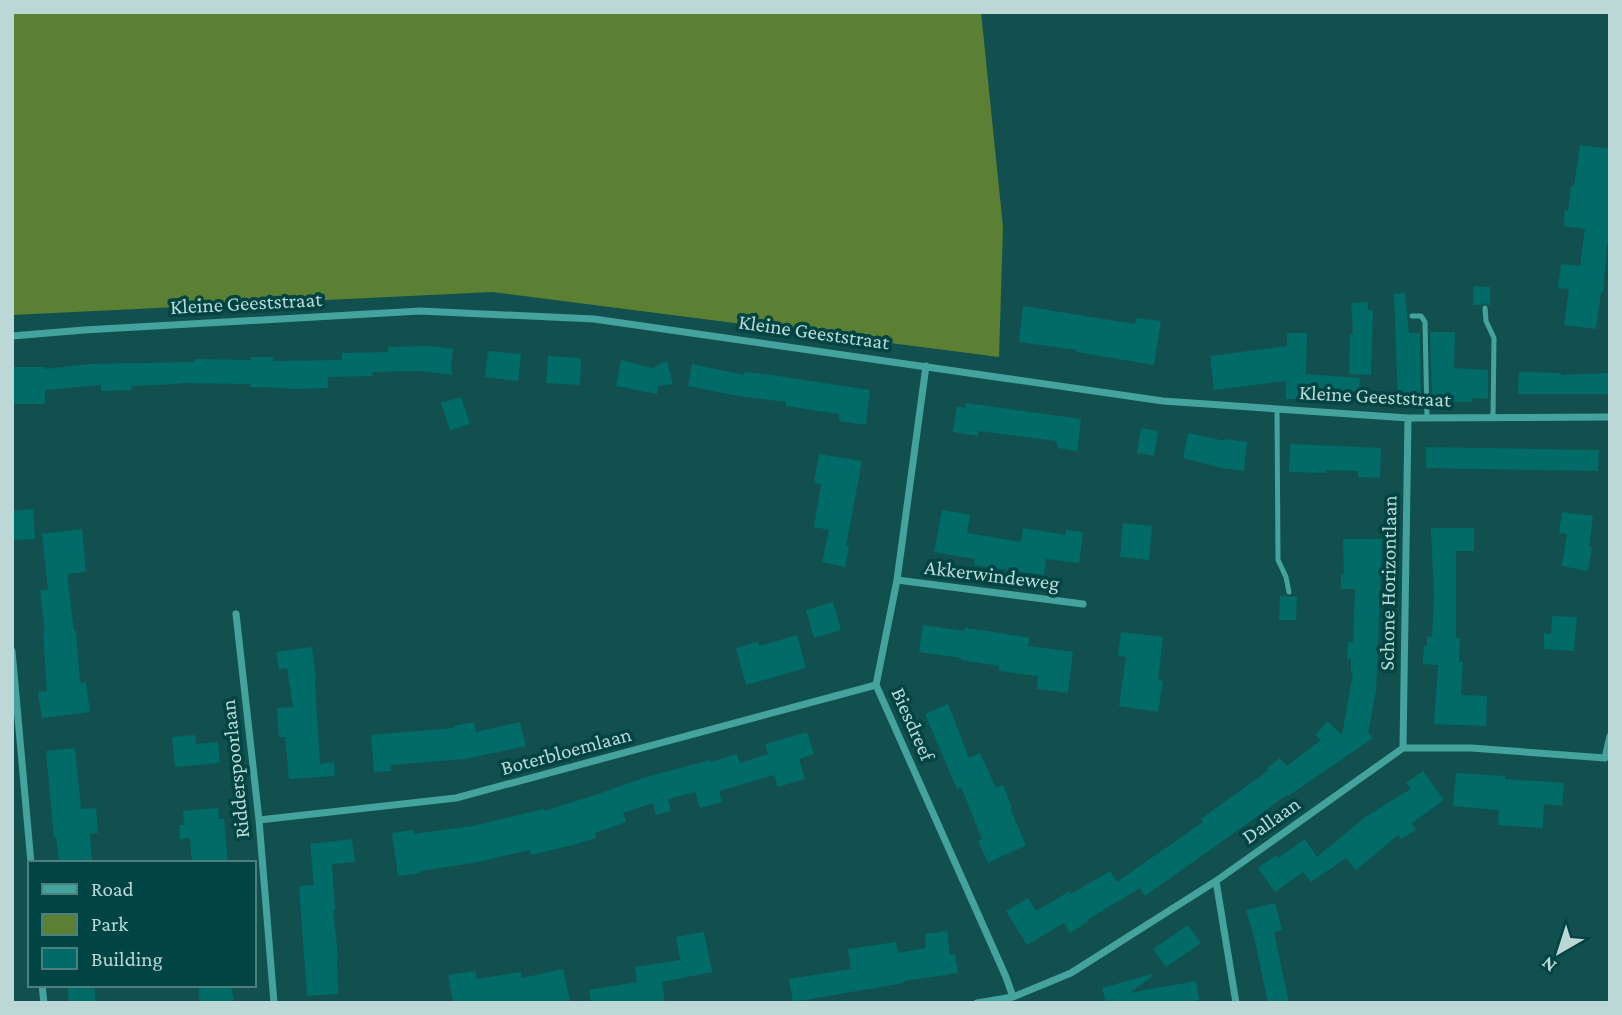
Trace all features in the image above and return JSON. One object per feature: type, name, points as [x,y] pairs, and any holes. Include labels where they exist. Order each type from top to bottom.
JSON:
[{"type":"street","name":"Kleine Geeststraat","points":[[12,336],[420,311],[594,318],[1163,401],[1408,418],[1610,417]]},
{"type":"street","name":"Biesdreef","points":[[926,366],[897,580],[876,685],[1013,997]]},
{"type":"street","name":"Schone Horizontlaan","points":[[1403,748],[1408,418]]},
{"type":"street","name":"Akkerwindeweg","points":[[897,580],[1083,604]]},
{"type":"street","name":"Ridderspoorlaan","points":[[236,614],[259,820],[274,1003]]},
{"type":"street","points":[[12,651],[31,861]]},
{"type":"street","name":"Boterbloemlaan","points":[[259,820],[456,798],[876,685]]},
{"type":"street","points":[[1403,748],[1471,748],[1605,758],[1610,736]]},
{"type":"street","name":"Dallaan","points":[[977,1003],[1013,997],[1072,973],[1216,881],[1403,748]]},
{"type":"street","points":[[1216,881],[1236,1003]]},
{"type":"lane","points":[[1485,308],[1486,321],[1494,338],[1493,418]]},
{"type":"lane","points":[[1412,316],[1421,316],[1425,322],[1427,418]]},
{"type":"lane","points":[[1277,409],[1278,560],[1289,592]]},
{"type":"green space","points":[[12,12],[981,12],[1003,227],[999,357],[492,292],[12,315]]},
{"type":"building","points":[[1580,145],[1610,149],[1610,233],[1596,329],[1564,325],[1569,289],[1558,288],[1561,264],[1580,266],[1585,229],[1564,226],[1565,210],[1568,211],[1571,186],[1574,186]]},
{"type":"building","points":[[1474,286],[1490,287],[1490,306],[1485,303],[1473,305]]},
{"type":"building","points":[[1405,293],[1409,333],[1420,333],[1421,403],[1398,404],[1394,294]]},
{"type":"building","points":[[1368,302],[1368,310],[1373,310],[1371,375],[1349,374],[1350,334],[1353,334],[1351,303]]},
{"type":"building","points":[[1023,306],[1135,324],[1136,318],[1161,321],[1154,365],[1019,342]]},
{"type":"building","points":[[1430,332],[1455,332],[1454,368],[1488,370],[1488,399],[1472,398],[1472,402],[1432,401]]},
{"type":"building","points":[[1287,333],[1307,333],[1306,374],[1360,378],[1358,402],[1286,399],[1286,381],[1214,390],[1210,356],[1287,346]]},
{"type":"building","points":[[430,346],[453,349],[453,375],[422,371],[372,372],[373,376],[328,377],[328,388],[289,389],[250,387],[250,384],[178,383],[131,386],[132,390],[101,391],[101,385],[45,390],[45,404],[12,404],[12,367],[45,369],[90,364],[195,362],[195,359],[251,360],[251,357],[273,357],[273,361],[342,360],[342,353],[388,352],[388,347]]},
{"type":"building","points":[[488,351],[521,354],[518,381],[485,377]]},
{"type":"building","points":[[548,356],[581,358],[580,385],[546,383]]},
{"type":"building","points":[[621,360],[652,368],[667,361],[673,384],[658,386],[657,394],[616,386]]},
{"type":"building","points":[[692,364],[744,375],[744,372],[772,375],[870,390],[866,425],[839,421],[839,414],[786,406],[786,402],[688,386]]},
{"type":"building","points":[[1519,372],[1561,375],[1610,373],[1610,394],[1518,394]]},
{"type":"building","points":[[461,397],[470,424],[450,430],[441,403]]},
{"type":"building","points":[[966,403],[1081,419],[1077,451],[1058,448],[1056,441],[978,431],[978,436],[953,432],[957,406],[965,408]]},
{"type":"building","points":[[1141,428],[1158,431],[1154,456],[1137,453]]},
{"type":"building","points":[[1188,433],[1225,441],[1247,442],[1244,471],[1183,458]]},
{"type":"building","points":[[1290,444],[1381,448],[1380,478],[1358,477],[1358,471],[1289,472]]},
{"type":"building","points":[[1426,447],[1599,450],[1598,471],[1426,468]]},
{"type":"building","points":[[819,454],[862,461],[846,546],[849,546],[845,567],[822,562],[829,530],[814,527],[821,484],[814,483]]},
{"type":"building","points":[[33,509],[35,539],[12,540],[12,511]]},
{"type":"building","points":[[942,510],[970,515],[967,533],[1021,542],[1023,528],[1066,535],[1066,530],[1083,532],[1079,563],[1046,559],[1044,575],[974,565],[975,559],[934,552]]},
{"type":"building","points":[[1562,512],[1593,516],[1588,571],[1562,566],[1567,534],[1559,533]]},
{"type":"building","points":[[1123,523],[1152,526],[1149,560],[1120,557]]},
{"type":"building","points":[[1431,528],[1474,528],[1474,551],[1456,551],[1456,638],[1460,638],[1459,662],[1463,662],[1461,695],[1487,696],[1486,726],[1434,724],[1438,665],[1423,664],[1427,636],[1432,637],[1434,596]]},
{"type":"building","points":[[82,529],[86,572],[67,574],[74,631],[76,630],[80,683],[86,682],[90,712],[42,718],[38,692],[47,691],[40,590],[48,590],[42,534]]},
{"type":"building","points":[[1343,539],[1382,539],[1376,691],[1368,733],[1373,738],[1287,795],[1145,896],[1140,888],[1070,933],[1064,923],[1027,945],[1006,911],[1028,898],[1036,911],[1110,871],[1117,882],[1203,822],[1201,819],[1269,770],[1267,768],[1280,758],[1287,766],[1321,740],[1316,735],[1327,721],[1342,735],[1353,673],[1351,659],[1347,659],[1348,642],[1353,642],[1355,589],[1341,589],[1341,574],[1344,574]]},
{"type":"building","points":[[1280,595],[1297,596],[1296,620],[1279,620]]},
{"type":"building","points":[[833,602],[841,630],[814,638],[806,610]]},
{"type":"building","points":[[1552,616],[1577,617],[1574,651],[1544,649],[1544,633],[1551,634]]},
{"type":"building","points":[[923,625],[1030,638],[1028,646],[1073,652],[1068,693],[1037,689],[1038,676],[999,671],[999,666],[919,652]]},
{"type":"building","points":[[1121,632],[1163,637],[1158,680],[1163,681],[1158,712],[1119,706],[1126,657],[1118,656]]},
{"type":"building","points":[[797,635],[806,668],[746,685],[736,648],[758,642],[759,646]]},
{"type":"building","points":[[312,647],[320,764],[334,762],[335,776],[289,779],[285,737],[279,737],[277,708],[293,707],[287,668],[279,669],[276,652]]},
{"type":"building","points":[[948,704],[969,758],[980,753],[996,788],[1003,785],[1026,845],[988,863],[978,841],[982,839],[961,787],[957,789],[925,714]]},
{"type":"building","points":[[474,722],[476,732],[520,722],[526,746],[465,759],[390,765],[391,771],[374,772],[371,735],[454,728]]},
{"type":"building","points":[[807,732],[814,754],[799,759],[805,779],[778,787],[774,775],[719,791],[722,802],[700,808],[695,792],[668,799],[671,811],[656,815],[653,803],[623,813],[626,822],[595,833],[596,838],[573,845],[531,855],[530,850],[398,876],[392,833],[414,830],[414,834],[472,826],[543,809],[544,811],[646,777],[710,760],[711,762],[737,754],[740,763],[768,754],[765,744]]},
{"type":"building","points":[[195,735],[196,744],[218,742],[220,763],[175,767],[172,737]]},
{"type":"building","points":[[75,748],[81,809],[96,808],[98,833],[90,834],[92,861],[59,861],[46,751]]},
{"type":"building","points":[[1423,771],[1444,800],[1412,823],[1416,830],[1401,839],[1398,835],[1356,870],[1346,858],[1311,882],[1303,872],[1275,892],[1258,868],[1305,839],[1317,857],[1365,817],[1411,789],[1406,783]]},
{"type":"building","points":[[1456,773],[1564,783],[1562,806],[1544,804],[1543,828],[1498,825],[1499,810],[1453,806]]},
{"type":"building","points":[[218,808],[219,819],[224,819],[228,861],[192,861],[190,838],[180,839],[179,825],[184,825],[183,811]]},
{"type":"building","points":[[352,839],[355,862],[332,864],[338,994],[307,996],[299,886],[314,885],[310,844]]},
{"type":"building","points":[[1275,903],[1282,930],[1274,932],[1289,1003],[1268,1003],[1246,910]]},
{"type":"building","points":[[1188,925],[1201,943],[1166,967],[1153,949]]},
{"type":"building","points":[[947,931],[950,955],[955,954],[958,973],[793,1002],[789,979],[851,969],[848,949],[896,942],[898,953],[926,948],[925,934]]},
{"type":"building","points":[[704,932],[712,972],[662,982],[665,1003],[591,1003],[589,990],[637,982],[635,967],[680,960],[676,937]]},
{"type":"building","points":[[563,969],[570,1001],[558,1003],[453,1003],[448,975],[475,971],[477,979],[521,972],[522,978]]},
{"type":"building","points":[[1152,974],[1153,976],[1129,993],[1196,981],[1199,1000],[1182,1003],[1106,1003],[1102,988]]},
{"type":"building","points":[[67,987],[94,987],[96,1003],[69,1003]]},
{"type":"building","points":[[198,987],[231,987],[234,1003],[200,1003]]}]
